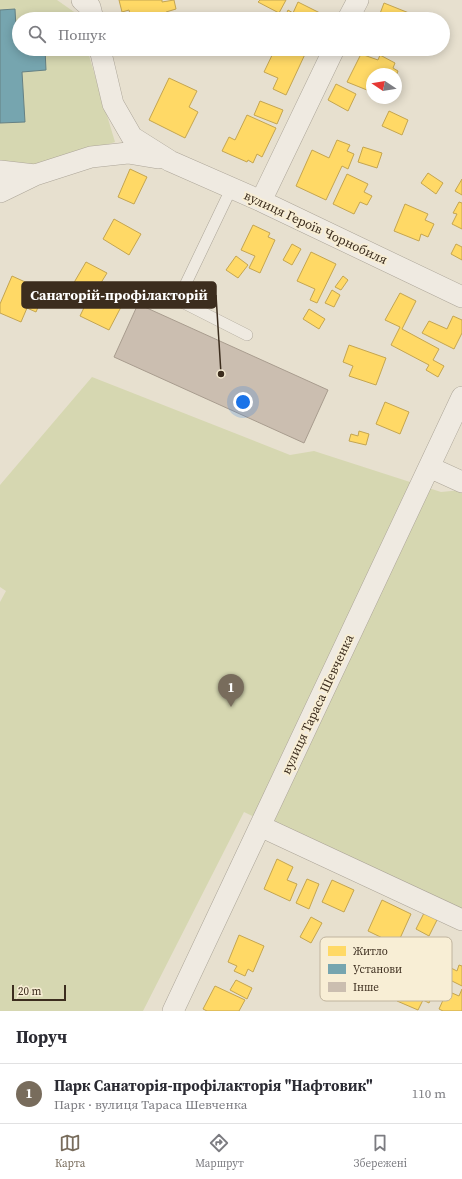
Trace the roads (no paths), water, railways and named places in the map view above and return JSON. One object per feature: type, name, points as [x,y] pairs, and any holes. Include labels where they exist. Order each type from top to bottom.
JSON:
[{"type":"street","points":[[352,12],[358,0]]},
{"type":"street","name":"вулиця Героїв Чорнобиля","points":[[102,56],[113,104],[132,137],[170,161],[261,201],[462,297]]},
{"type":"street","points":[[261,201],[331,56]]},
{"type":"street","name":"вулиця Героїв Чорнобиля","points":[[0,171],[35,175],[91,157],[128,153],[170,161]]},
{"type":"street","points":[[0,192],[35,175]]},
{"type":"street","name":"вулиця Тараса Шевченка","points":[[173,1011],[462,397]]},
{"type":"street","points":[[429,467],[462,482]]},
{"type":"street","points":[[260,826],[462,920]]},
{"type":"lane","points":[[232,188],[178,300],[247,334]]},
{"type":"place","name":"Санаторій-профілакторій","points":[[221,374]]},
{"type":"place","name":"Парк Санаторія-профілакторія \"Нафтовик\"","points":[[231,707]]}]
